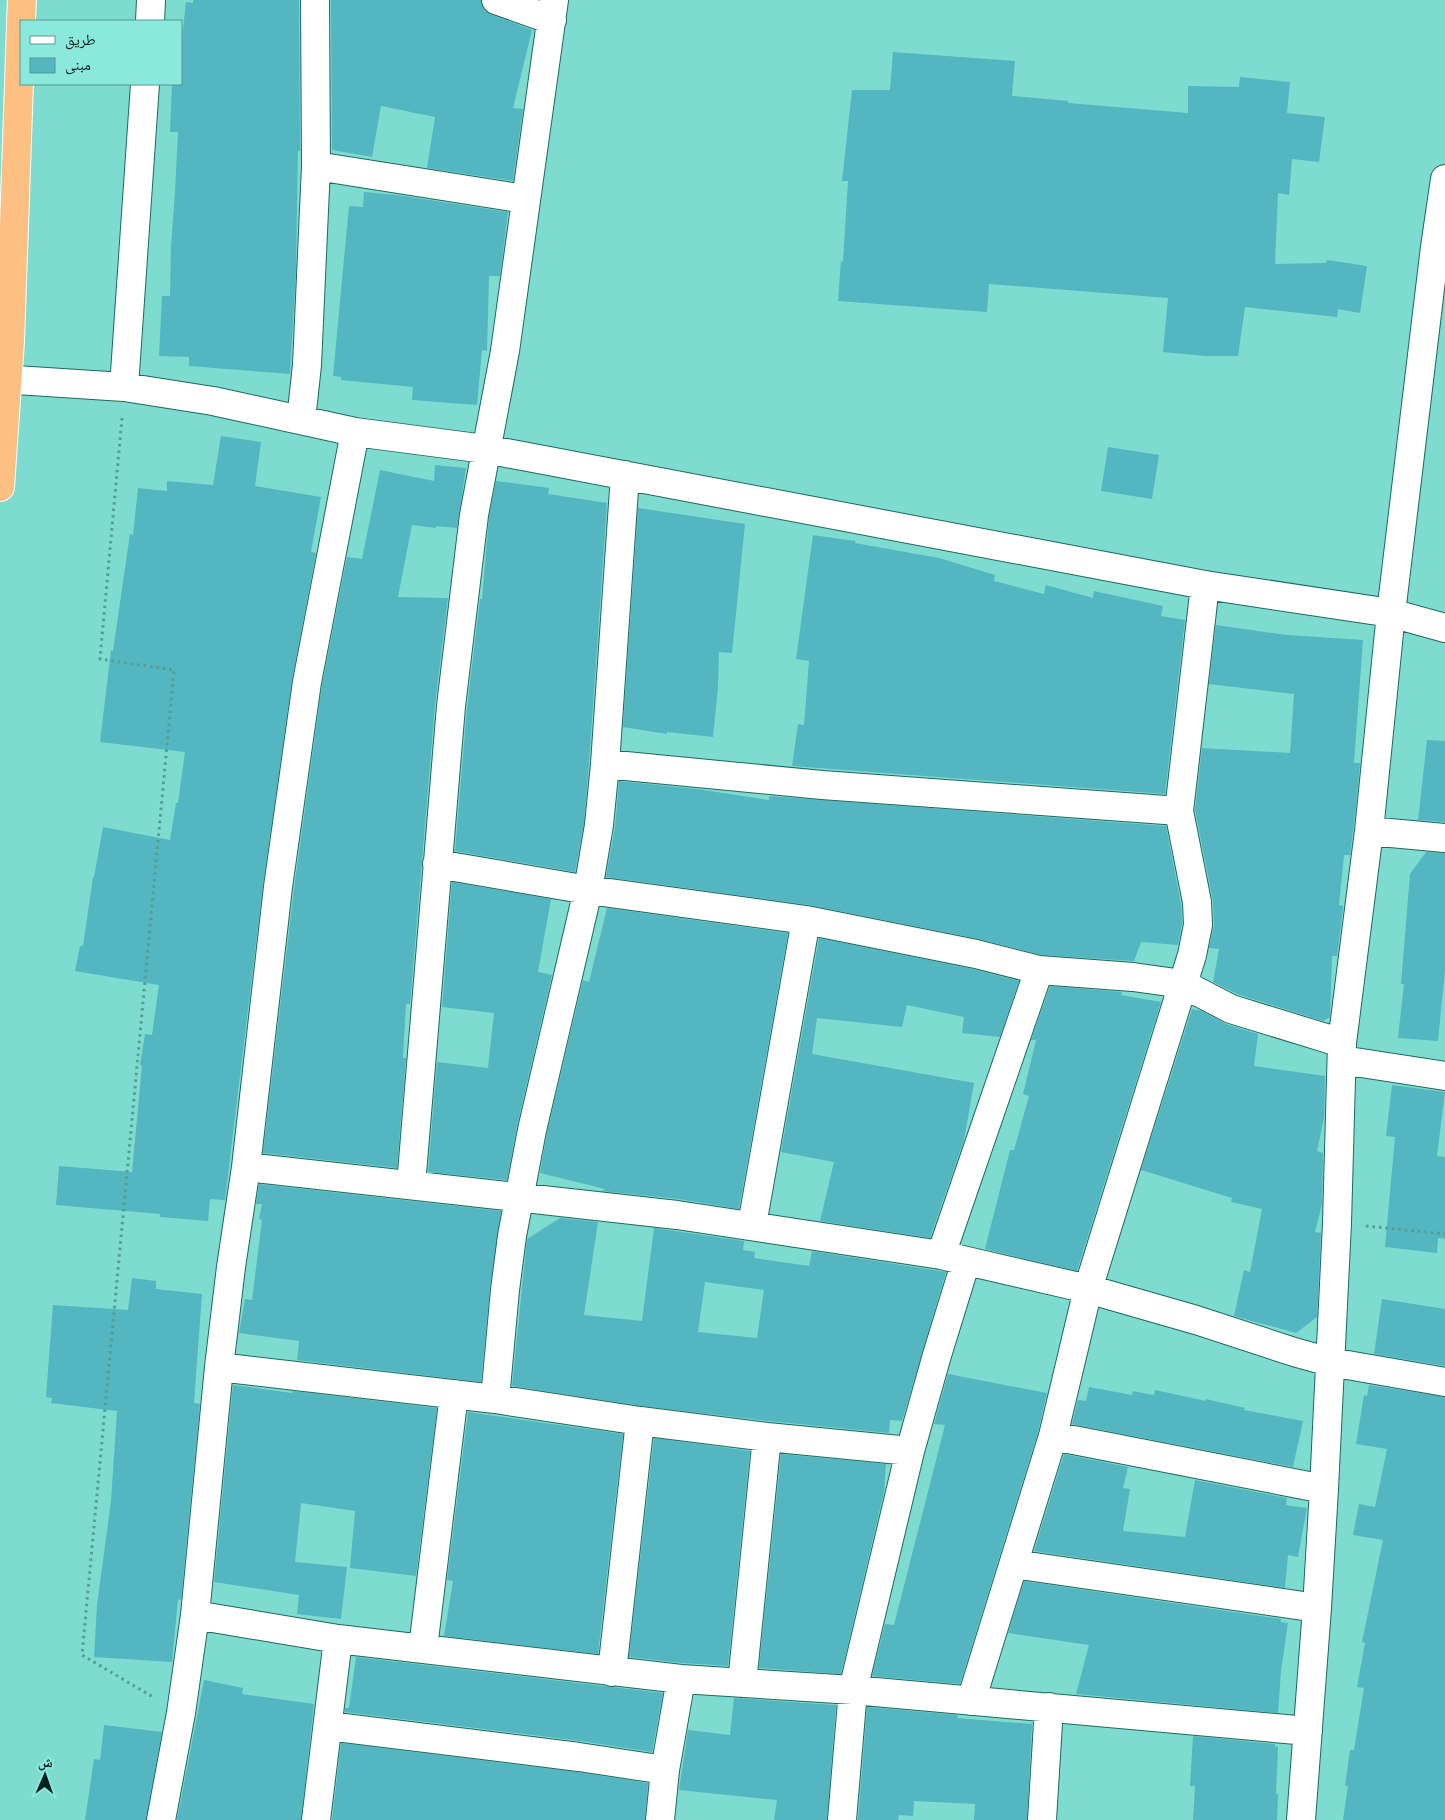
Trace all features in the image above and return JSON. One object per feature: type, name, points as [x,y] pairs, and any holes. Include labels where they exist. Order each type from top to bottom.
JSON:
[{"type":"highway","points":[[21,20],[22,0]]},
{"type":"highway","points":[[0,487],[20,44]]},
{"type":"street","points":[[150,20],[151,0]]},
{"type":"street","points":[[302,420],[307,365],[316,166],[315,0]]},
{"type":"street","points":[[411,1185],[451,706],[474,514],[505,351],[553,10],[496,0]]},
{"type":"street","points":[[124,387],[145,85]]},
{"type":"street","points":[[316,166],[525,199]]},
{"type":"street","points":[[1301,1820],[1324,1489],[1337,1223],[1342,1052],[1369,831],[1391,613],[1440,247],[1445,179]]},
{"type":"street","points":[[4,379],[124,387],[213,401],[355,432],[485,449],[1204,585],[1391,613],[1445,628]]},
{"type":"street","points":[[161,1820],[181,1713],[195,1615],[219,1367],[246,1167],[278,887],[308,682],[355,432]]},
{"type":"street","points":[[495,1399],[512,1236],[532,1130],[588,890],[599,825],[625,475]]},
{"type":"street","points":[[971,1701],[1053,1436],[1088,1290],[1192,955],[1198,925],[1196,902],[1179,811],[1204,585]]},
{"type":"street","points":[[605,764],[822,785],[1179,811]]},
{"type":"street","points":[[1369,831],[1445,838]]},
{"type":"street","points":[[437,864],[588,890],[806,920],[976,954],[1039,970],[1133,976],[1182,984],[1231,1009],[1342,1052],[1445,1076]]},
{"type":"street","points":[[752,1225],[806,920]]},
{"type":"street","points":[[842,1820],[853,1690],[910,1451],[937,1355],[954,1258],[1039,970]]},
{"type":"street","points":[[246,1167],[520,1196],[752,1225],[954,1258],[1088,1290],[1196,1320],[1330,1362],[1445,1382]]},
{"type":"street","points":[[219,1367],[495,1399],[640,1421],[767,1437],[910,1451]]},
{"type":"street","points":[[423,1648],[454,1394]]},
{"type":"street","points":[[612,1672],[640,1421]]},
{"type":"street","points":[[1053,1436],[1324,1489]]},
{"type":"street","points":[[742,1683],[767,1437]]},
{"type":"street","points":[[1014,1564],[1317,1608]]},
{"type":"street","points":[[195,1615],[338,1639],[612,1672],[681,1679],[853,1690],[1308,1731]]},
{"type":"street","points":[[316,1820],[338,1639]]},
{"type":"street","points":[[660,1820],[665,1770],[681,1679]]},
{"type":"street","points":[[1042,1820],[1050,1708]]},
{"type":"street","points":[[328,1726],[665,1770]]},
{"type":"path","points":[[124,387],[100,659],[174,670],[82,1654],[181,1713]]},
{"type":"path","points":[[1337,1223],[1445,1234]]},
{"type":"building","points":[[193,0],[299,0],[300,151],[298,151],[296,270],[290,374],[189,366],[189,357],[159,356],[162,296],[170,296],[178,132],[170,132],[172,85],[182,85],[182,38],[186,2],[193,3]]},
{"type":"building","points":[[331,0],[481,0],[484,10],[490,14],[532,30],[513,108],[523,109],[513,181],[427,168],[435,117],[381,106],[372,157],[332,150]]},
{"type":"building","points":[[893,52],[1015,61],[1012,96],[1068,101],[1068,103],[1188,113],[1188,86],[1239,87],[1240,77],[1290,82],[1287,113],[1325,117],[1319,162],[1292,159],[1289,195],[1278,193],[1275,264],[1326,263],[1327,260],[1367,266],[1360,313],[1338,309],[1337,317],[1245,307],[1238,356],[1205,356],[1163,352],[1168,298],[989,284],[987,312],[838,301],[841,261],[843,262],[848,181],[842,181],[852,90],[890,90]]},
{"type":"building","points":[[364,192],[397,195],[508,212],[500,276],[489,276],[487,351],[482,350],[477,405],[412,400],[413,387],[341,380],[341,377],[333,376],[349,206],[363,207]]},
{"type":"building","points":[[221,436],[261,442],[255,486],[321,497],[311,552],[316,553],[292,680],[263,885],[225,1200],[210,1199],[208,1221],[160,1217],[160,1214],[56,1205],[59,1166],[132,1172],[142,1066],[140,1065],[145,1034],[152,1035],[159,985],[75,971],[80,946],[83,946],[93,877],[103,827],[170,840],[176,803],[178,803],[185,752],[100,742],[111,650],[113,651],[130,534],[133,535],[138,488],[167,491],[167,481],[213,485]]},
{"type":"building","points":[[1108,447],[1159,455],[1152,499],[1101,491]]},
{"type":"building","points":[[435,465],[466,468],[457,528],[412,525],[398,597],[448,598],[435,705],[410,1004],[406,1004],[403,1058],[406,1058],[397,1168],[263,1153],[294,889],[322,685],[347,557],[362,559],[380,470],[434,481]]},
{"type":"building","points":[[496,481],[549,488],[548,494],[607,503],[584,823],[575,872],[455,851],[467,708],[480,599],[482,599],[489,517]]},
{"type":"building","points":[[638,508],[745,524],[732,653],[719,652],[713,737],[667,732],[667,734],[623,727]]},
{"type":"building","points":[[813,535],[855,541],[855,543],[939,558],[995,575],[994,581],[1044,594],[1046,585],[1093,598],[1094,591],[1163,606],[1161,616],[1185,620],[1165,794],[792,766],[798,724],[804,725],[809,661],[796,659]]},
{"type":"building","points":[[1216,625],[1287,635],[1363,640],[1354,763],[1360,763],[1356,807],[1350,855],[1344,855],[1339,905],[1343,906],[1343,908],[1337,956],[1332,956],[1330,1017],[1323,1021],[1237,994],[1213,982],[1219,949],[1209,948],[1214,925],[1213,901],[1195,810],[1202,748],[1290,753],[1294,694],[1209,684]]},
{"type":"building","points":[[1427,740],[1445,741],[1445,822],[1418,820]]},
{"type":"building","points":[[619,781],[697,789],[769,800],[769,796],[1166,826],[1181,904],[1182,924],[1178,945],[1141,942],[1134,961],[1042,955],[979,939],[809,905],[606,877],[615,827]]},
{"type":"building","points":[[1426,852],[1445,853],[1445,970],[1438,1041],[1398,1038],[1404,984],[1401,984],[1410,874]]},
{"type":"building","points":[[452,882],[551,899],[538,972],[552,975],[517,1126],[507,1180],[428,1172],[437,1062],[488,1068],[494,1013],[442,1007]]},
{"type":"building","points":[[607,908],[788,933],[739,1209],[679,1199],[602,1191],[605,1189],[540,1173],[547,1133],[583,980],[589,982]]},
{"type":"building","points":[[819,938],[973,969],[1019,981],[1000,1037],[962,1033],[964,1017],[907,1005],[902,1027],[817,1018],[812,1054],[974,1083],[964,1140],[930,1238],[820,1221],[834,1162],[781,1152]]},
{"type":"building","points":[[1050,986],[1122,992],[1121,995],[1161,1002],[1077,1271],[985,1249],[1010,1150],[1014,1150],[1029,1096],[1023,1094],[1036,1040],[1031,1040]]},
{"type":"building","points":[[1192,1009],[1202,1011],[1226,1024],[1258,1034],[1254,1066],[1325,1076],[1324,1118],[1317,1151],[1323,1153],[1322,1204],[1315,1232],[1321,1233],[1317,1317],[1296,1333],[1234,1316],[1244,1270],[1250,1272],[1262,1209],[1231,1202],[1232,1198],[1141,1170]]},
{"type":"building","points":[[1392,1085],[1445,1092],[1437,1156],[1445,1157],[1445,1239],[1438,1238],[1437,1253],[1385,1247],[1395,1137],[1386,1136]]},
{"type":"building","points":[[259,1184],[501,1211],[490,1288],[481,1382],[297,1360],[299,1341],[239,1333],[245,1299],[252,1300],[262,1220],[259,1219],[262,1204],[256,1204]]},
{"type":"building","points":[[560,1218],[598,1222],[584,1315],[642,1321],[654,1228],[744,1241],[743,1250],[755,1252],[754,1258],[809,1266],[812,1251],[946,1272],[902,1421],[890,1420],[889,1433],[642,1406],[512,1386],[527,1239]],"holes":[[[705,1282],[764,1290],[757,1338],[698,1332]]]},
{"type":"building","points":[[132,1278],[156,1281],[156,1289],[202,1294],[194,1403],[200,1404],[181,1600],[178,1599],[172,1662],[94,1657],[97,1605],[111,1501],[117,1411],[51,1403],[52,1398],[46,1397],[53,1305],[128,1310]]},
{"type":"building","points":[[1382,1299],[1445,1309],[1445,1366],[1374,1354]]},
{"type":"building","points":[[948,1374],[1047,1393],[1038,1432],[960,1684],[872,1676],[885,1624],[894,1625],[945,1425],[934,1424]]},
{"type":"building","points":[[233,1385],[437,1408],[416,1576],[350,1568],[355,1511],[301,1503],[295,1562],[347,1567],[341,1619],[297,1614],[299,1595],[214,1582]]},
{"type":"building","points":[[1369,1385],[1445,1397],[1445,1820],[1343,1820],[1348,1786],[1345,1786],[1350,1750],[1354,1750],[1364,1688],[1357,1687],[1365,1643],[1362,1642],[1383,1540],[1353,1535],[1359,1504],[1375,1507],[1387,1449],[1356,1444],[1364,1395],[1367,1396]]},
{"type":"building","points":[[1089,1387],[1132,1395],[1133,1391],[1154,1395],[1155,1390],[1206,1401],[1206,1399],[1245,1408],[1244,1410],[1303,1421],[1293,1467],[1072,1424],[1078,1400],[1086,1401]]},
{"type":"building","points":[[468,1412],[623,1434],[598,1654],[444,1636],[453,1581],[447,1580]]},
{"type":"building","points":[[654,1438],[750,1451],[728,1666],[629,1657]]},
{"type":"building","points":[[781,1454],[886,1464],[884,1492],[841,1674],[759,1668]]},
{"type":"building","points":[[1064,1454],[1128,1467],[1123,1488],[1130,1489],[1123,1531],[1185,1537],[1195,1480],[1287,1498],[1286,1505],[1307,1508],[1298,1557],[1288,1555],[1285,1588],[1034,1551]]},
{"type":"building","points":[[1024,1581],[1281,1619],[1281,1622],[1288,1623],[1281,1671],[1278,1713],[1076,1694],[1089,1645],[1008,1633]]},
{"type":"building","points":[[356,1657],[663,1693],[652,1752],[581,1741],[345,1712],[345,1708],[349,1708]]},
{"type":"building","points":[[204,1680],[243,1688],[242,1694],[314,1704],[301,1820],[177,1820]]},
{"type":"building","points":[[734,1698],[836,1705],[827,1820],[774,1820],[777,1800],[679,1790],[688,1730],[730,1735]]},
{"type":"building","points":[[867,1707],[958,1715],[957,1718],[1032,1724],[1027,1820],[974,1820],[975,1804],[914,1801],[913,1816],[899,1815],[898,1820],[858,1820]]},
{"type":"building","points":[[104,1725],[162,1732],[146,1820],[85,1820],[94,1759],[100,1760]]},
{"type":"building","points":[[1193,1736],[1275,1744],[1278,1747],[1277,1820],[1193,1820],[1195,1786],[1190,1786]]},
{"type":"building","points":[[341,1743],[577,1772],[648,1783],[645,1820],[332,1820]]}]
